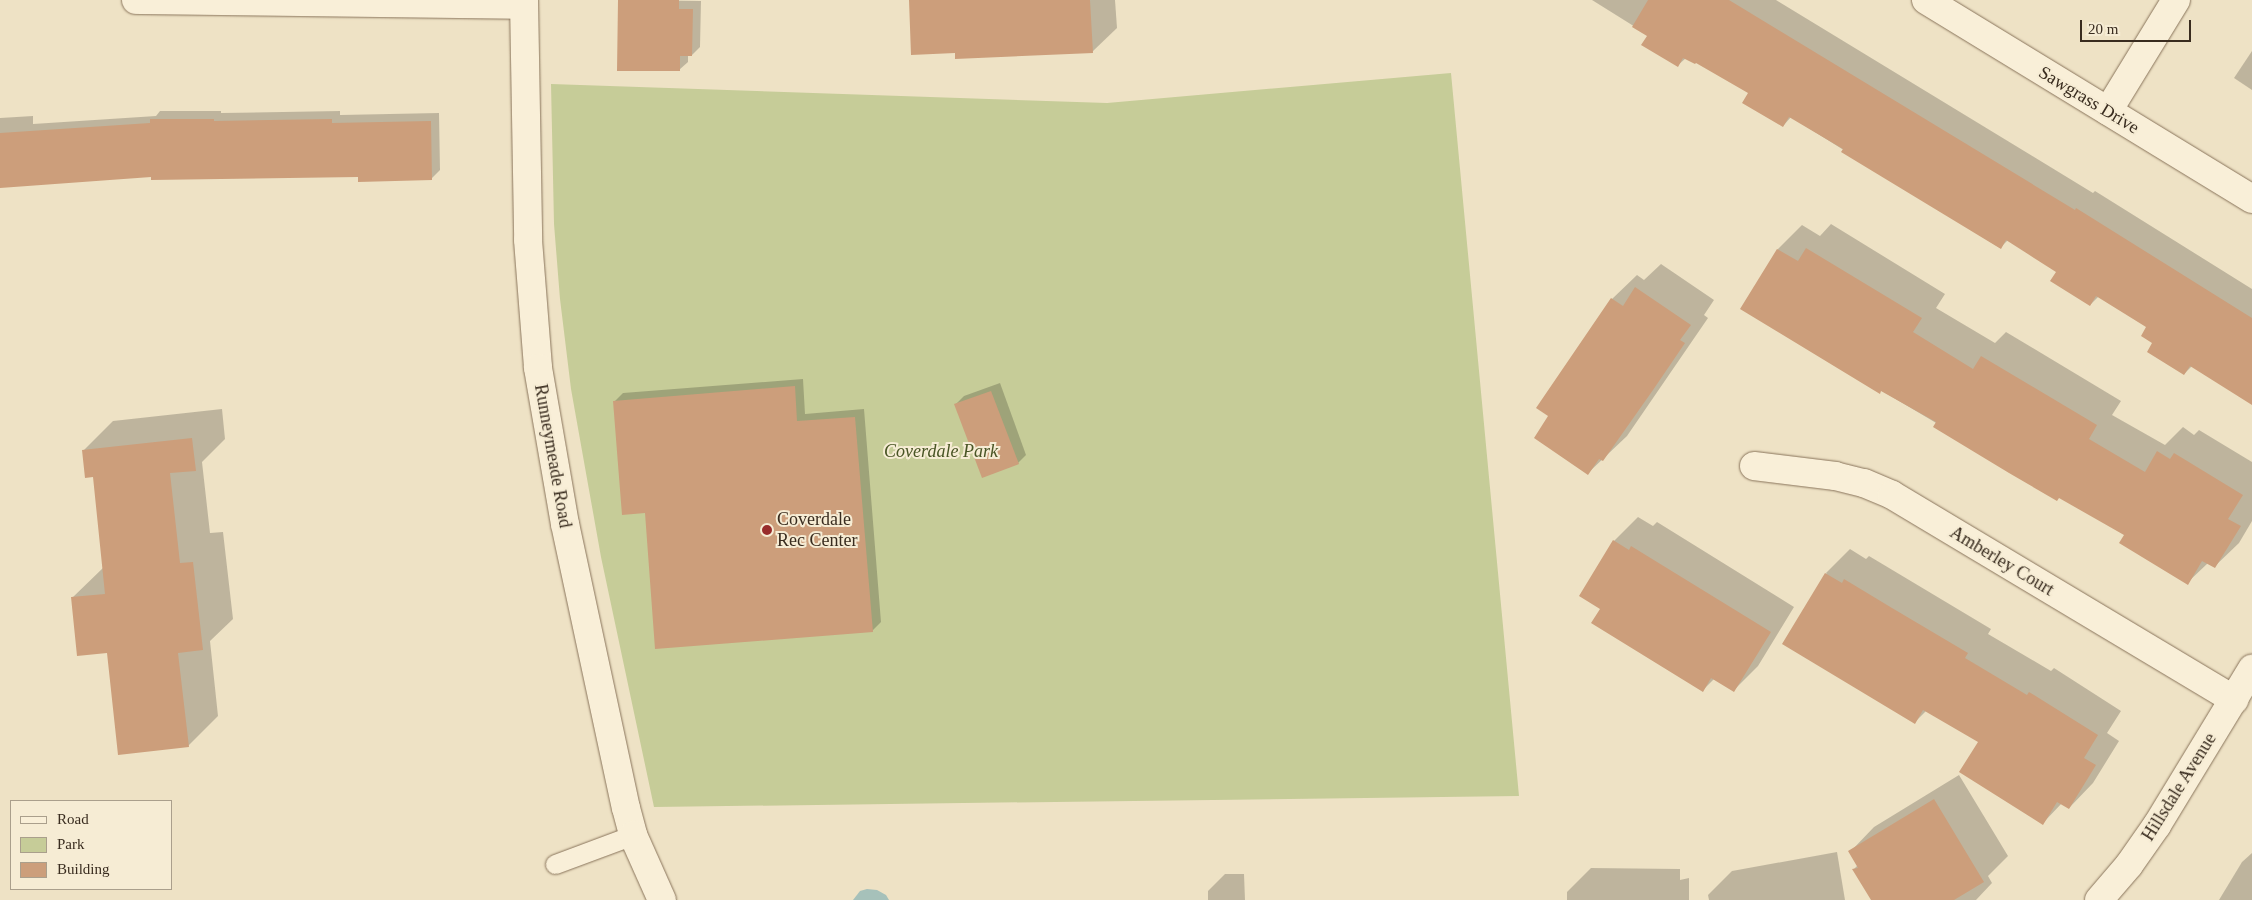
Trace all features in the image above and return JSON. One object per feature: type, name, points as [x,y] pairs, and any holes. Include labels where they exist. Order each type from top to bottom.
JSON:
[{"type":"street","points":[[136,0],[524,3]]},
{"type":"street","name":"Sawgrass Drive","points":[[1926,0],[2252,199]]},
{"type":"street","points":[[2108,111],[2176,0]]},
{"type":"street","name":"Runneymeade Road","points":[[524,3],[528,240],[538,368],[565,524],[633,835],[662,900]]},
{"type":"street","name":"Amberley Court","points":[[1754,466],[1835,476],[1864,483],[1892,495],[2234,700]]},
{"type":"street","name":"Hillsdale Avenue","points":[[2099,900],[2129,865],[2157,825],[2252,669]]},
{"type":"lane","points":[[555,864],[633,835]]},
{"type":"green space","name":"Coverdale Park","points":[[1451,73],[1519,796],[654,807],[601,557],[571,389],[560,299],[554,224],[551,84],[1107,103]]},
{"type":"water","points":[[867,889],[877,890],[886,895],[889,900],[853,900],[860,891]]},
{"type":"building","points":[[618,0],[679,0],[679,9],[693,9],[692,56],[680,56],[680,71],[617,71]]},
{"type":"building","points":[[909,0],[1090,0],[1093,53],[955,59],[955,53],[911,55]]},
{"type":"building","points":[[1648,0],[1729,0],[2075,210],[2076,208],[2252,318],[2252,405],[2190,366],[2184,375],[2147,352],[2152,343],[2141,336],[2146,327],[2096,296],[2090,306],[2050,281],[2056,272],[2006,240],[2001,249],[1841,152],[1843,149],[1789,117],[1783,127],[1742,103],[1748,93],[1696,63],[1683,58],[1678,67],[1641,45],[1647,36],[1632,27]]},
{"type":"building","points":[[150,119],[214,119],[214,121],[332,119],[332,123],[431,121],[432,180],[358,182],[358,177],[151,180],[151,177],[0,188],[0,133],[150,123]]},
{"type":"building","points":[[1806,248],[1922,318],[1913,332],[1973,369],[1981,356],[2097,425],[2089,439],[2145,472],[2157,451],[2170,459],[2174,453],[2243,495],[2228,519],[2241,526],[2215,568],[2202,561],[2188,585],[2119,543],[2124,535],[2059,498],[2057,501],[2009,473],[1933,427],[1936,422],[1881,391],[1880,394],[1740,309],[1777,249],[1798,261]]},
{"type":"building","points":[[1635,287],[1691,325],[1680,340],[1685,343],[1653,390],[1603,461],[1599,459],[1588,475],[1534,438],[1548,416],[1536,408],[1611,298],[1623,306]]},
{"type":"building","name":"Coverdale Rec Center","points":[[795,386],[797,421],[855,417],[873,632],[655,649],[645,513],[622,515],[613,401]]},
{"type":"building","points":[[991,391],[1019,464],[982,478],[954,404]]},
{"type":"building","points":[[192,438],[196,471],[170,473],[180,563],[193,562],[203,650],[178,653],[189,747],[118,755],[107,653],[77,656],[71,597],[105,594],[93,477],[85,478],[82,450]]},
{"type":"building","points":[[1613,540],[1629,550],[1631,546],[1771,632],[1734,692],[1711,678],[1703,692],[1591,623],[1600,609],[1579,596]]},
{"type":"building","points":[[1825,573],[1842,583],[1844,579],[1968,653],[1965,658],[2027,695],[2029,692],[2098,735],[2084,758],[2096,765],[2069,809],[2057,802],[2043,825],[1959,772],[1978,742],[1923,710],[1915,724],[1782,644]]},
{"type":"building","points":[[1934,799],[1984,882],[1954,900],[1871,900],[1852,869],[1858,868],[1848,851]]},
{"type":"place","name":"Coverdale Rec Center","points":[[767,530]]}]
